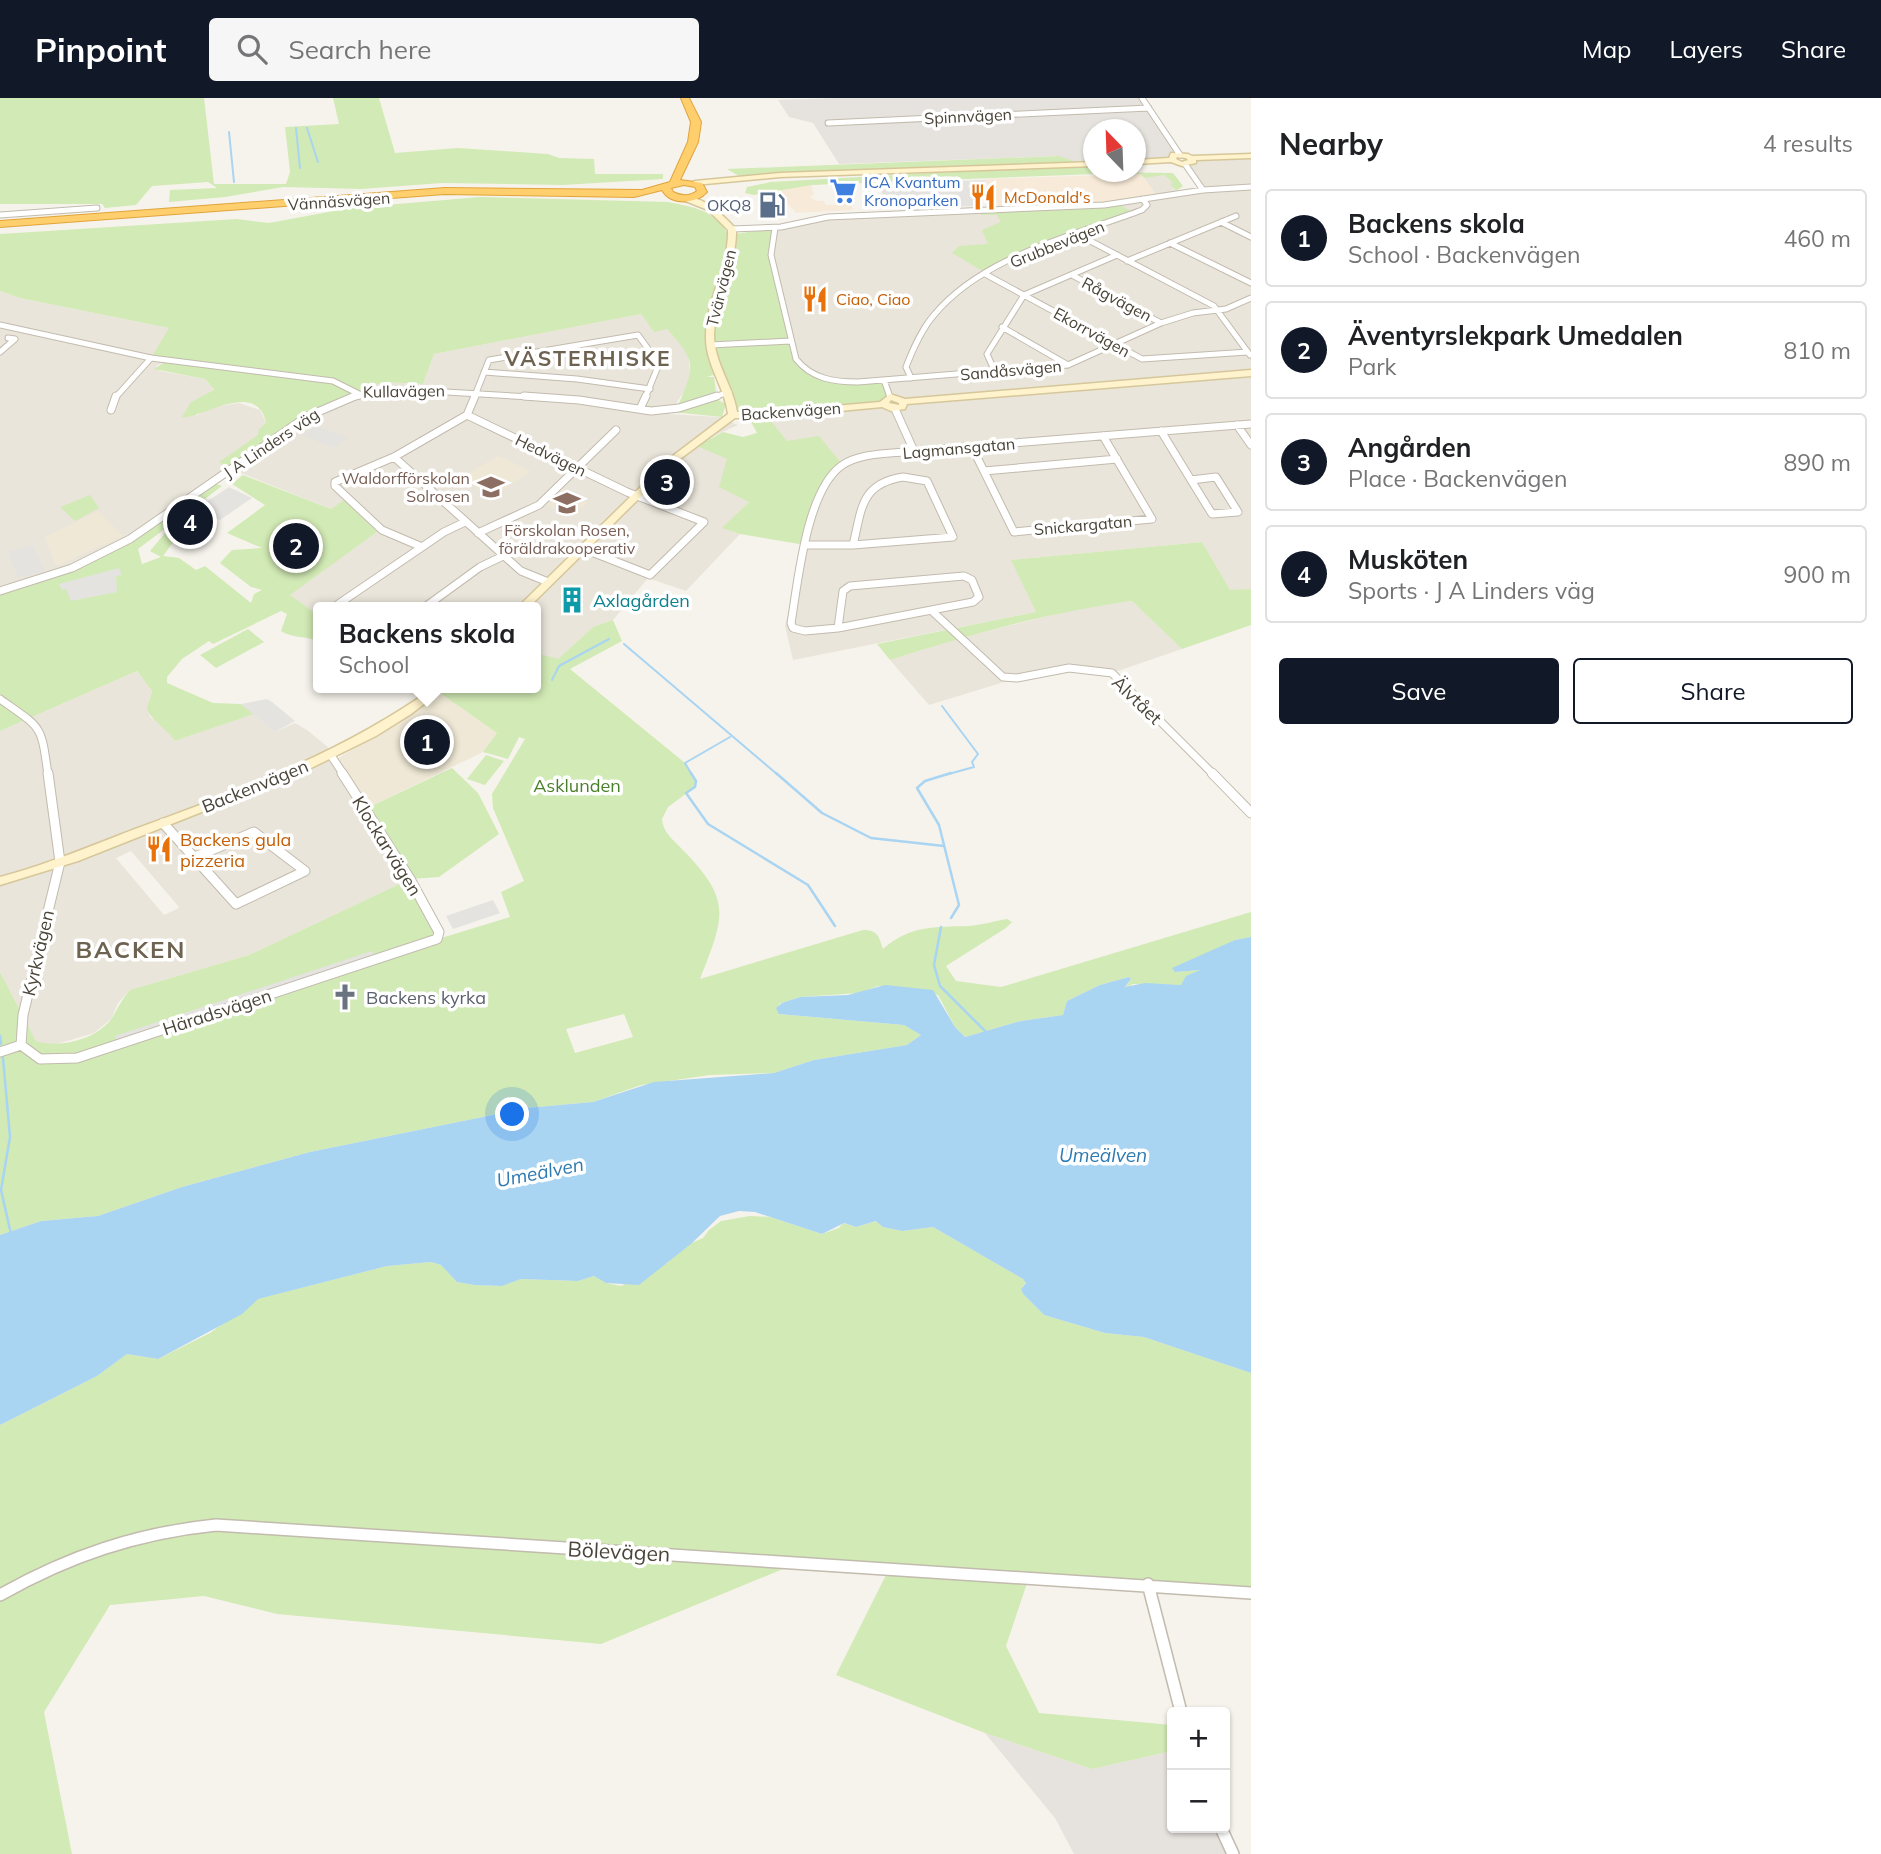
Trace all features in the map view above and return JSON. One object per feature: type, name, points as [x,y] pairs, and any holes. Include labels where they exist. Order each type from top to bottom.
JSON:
[{"type":"highway","points":[[682,198],[669,194],[670,185],[682,168],[693,142],[696,122],[685,98]]},
{"type":"highway","points":[[682,168],[686,178],[694,183],[701,193]]},
{"type":"highway","name":"Vännäsvägen","points":[[0,226],[445,191],[634,194],[670,185],[694,183]]},
{"type":"highway","name":"Vännäsvägen","points":[[0,226],[452,194],[682,198],[701,193]]},
{"type":"main road","points":[[1146,161],[1176,157],[1189,161]]},
{"type":"main road","name":"Tvärvägen","points":[[682,198],[711,208]]},
{"type":"street","points":[[1142,98],[1176,157]]},
{"type":"street","name":"Spinnvägen","points":[[828,123],[1149,108]]},
{"type":"street","points":[[1203,190],[1189,161],[1251,156]]},
{"type":"street","points":[[694,183],[780,175],[1083,164]]},
{"type":"street","points":[[701,193],[726,182]]},
{"type":"street","points":[[732,229],[775,228],[828,217],[1091,205],[1247,187],[1251,196]]},
{"type":"street","name":"Tvärvägen","points":[[701,193],[711,208],[732,229],[732,256],[713,319],[711,345],[719,377],[729,392],[733,415]]},
{"type":"street","name":"Grubbevägen","points":[[911,378],[906,367],[933,316],[954,294],[985,274],[1145,208],[1147,204],[1143,199]]},
{"type":"street","points":[[0,215],[97,208]]},
{"type":"street","points":[[1127,261],[1236,216]]},
{"type":"street","points":[[1221,222],[1251,237]]},
{"type":"street","name":"Sandåsvägen","points":[[775,228],[771,255],[790,341],[799,363],[818,377],[843,382],[1068,365],[1161,323],[1185,315],[1218,311],[1251,299]]},
{"type":"street","points":[[1079,235],[1218,311],[1249,354]]},
{"type":"street","points":[[1170,243],[1251,283]]},
{"type":"street","points":[[995,372],[987,355],[1024,295],[1117,255]]},
{"type":"street","name":"Ekorrvägen","points":[[985,274],[1115,346],[1147,360],[1249,354]]},
{"type":"street","name":"Rågvägen","points":[[1072,275],[1161,323]]},
{"type":"street","name":"Kullavägen","points":[[0,325],[151,358],[333,381],[359,394],[407,388],[579,400],[640,409],[679,408],[729,392]]},
{"type":"street","points":[[1002,327],[1068,365]]},
{"type":"street","points":[[422,547],[382,530],[335,484],[340,478],[394,457],[467,415],[492,359],[636,334],[641,337],[659,364],[640,409]]},
{"type":"street","points":[[0,352],[15,339],[8,338]]},
{"type":"street","points":[[711,345],[790,341]]},
{"type":"street","points":[[111,410],[115,397],[151,358]]},
{"type":"street","points":[[484,372],[577,379],[650,389]]},
{"type":"street","name":"Backenvägen","points":[[528,602],[694,441],[733,415],[766,415],[887,400],[904,402],[1251,373]]},
{"type":"street","points":[[884,380],[887,400]]},
{"type":"street","name":"J A Linders väg","points":[[0,592],[72,568],[130,539],[306,417],[359,394]]},
{"type":"street","name":"Backenvägen","points":[[887,400],[895,408],[902,407],[904,402]]},
{"type":"street","points":[[895,408],[914,452]]},
{"type":"street","name":"Hedvägen","points":[[467,415],[636,496],[704,522],[650,575],[584,549]]},
{"type":"street","name":"Lagmansgatan","points":[[793,628],[805,545],[824,484],[837,468],[869,457],[914,452],[1251,424]]},
{"type":"street","points":[[1237,425],[1251,445]]},
{"type":"street","points":[[478,533],[533,509],[616,429]]},
{"type":"street","points":[[1161,431],[1190,480],[1212,514],[1238,512],[1216,477],[1190,480]]},
{"type":"street","name":"Snickargatan","points":[[972,447],[1014,532],[1152,519],[1103,436]]},
{"type":"street","points":[[394,457],[503,556],[523,572],[548,582]]},
{"type":"street","points":[[984,471],[1117,459]]},
{"type":"street","points":[[805,545],[853,545],[953,537],[927,481],[914,477],[884,481],[873,486],[866,494],[853,545]]},
{"type":"street","points":[[341,602],[422,547],[466,522]]},
{"type":"street","points":[[432,602],[480,567],[503,556]]},
{"type":"street","points":[[793,628],[804,632],[838,629],[977,601],[979,595],[972,580],[959,576],[847,587],[838,629]]},
{"type":"street","name":"Älvtået","points":[[932,611],[1003,677],[1017,678],[1069,668],[1111,673],[1251,813]]},
{"type":"street","name":"Backenvägen","points":[[0,881],[60,862],[289,774],[387,722],[430,693]]},
{"type":"street","points":[[0,699],[37,725],[43,737],[60,862]]},
{"type":"street","name":"Klockarvägen","points":[[330,754],[410,879],[439,932],[437,939]]},
{"type":"street","points":[[163,823],[236,904],[305,871],[254,832],[195,858]]},
{"type":"street","name":"Kyrkvägen","points":[[21,1045],[23,1015],[60,862]]},
{"type":"street","name":"Häradsvägen","points":[[21,1045],[40,1059],[77,1058],[437,939]]},
{"type":"street","points":[[0,1052],[21,1045]]},
{"type":"street","name":"Bölevägen","points":[[0,1595],[44,1569],[110,1542],[142,1533],[216,1525],[1148,1584],[1251,1593]]},
{"type":"street","points":[[1148,1584],[1180,1707]]},
{"type":"street","points":[[1223,1833],[1233,1854]]},
{"type":"shaded area","points":[[1142,98],[1180,155],[1172,160],[1146,161],[1146,119],[1083,119],[1083,165],[1059,156],[839,164],[813,123],[789,117],[778,100]]},
{"type":"shaded area","points":[[1251,156],[1251,589],[1230,591],[1202,542],[1012,560],[1036,612],[793,660],[785,626],[805,545],[787,441],[766,415],[828,380],[799,363],[771,255],[775,228],[810,220],[1005,210],[1157,196],[1146,181],[1149,175],[1164,175],[1174,183],[1173,189],[1181,193],[1202,190],[1185,164],[1192,158]]},
{"type":"shaded area","points":[[1083,176],[1083,182],[1146,181],[1158,197],[1104,205],[1000,210],[985,179]]},
{"type":"shaded area","points":[[985,180],[987,183],[968,185],[978,206],[885,209],[887,205],[879,186],[874,184]]},
{"type":"shaded area","points":[[811,185],[814,194],[810,197],[824,201],[826,205],[851,204],[853,210],[796,213],[776,191]]},
{"type":"shaded area","points":[[0,291],[20,298],[169,328],[169,360],[156,366],[160,371],[205,379],[214,391],[195,417],[208,408],[239,403],[260,410],[266,423],[306,417],[383,382],[423,384],[434,354],[641,314],[654,331],[667,329],[688,352],[691,381],[669,414],[719,417],[738,425],[705,440],[727,459],[749,502],[723,528],[740,534],[686,591],[648,578],[613,620],[593,627],[557,660],[541,655],[541,602],[313,602],[313,612],[289,595],[377,532],[331,509],[231,469],[102,554],[0,591]]},
{"type":"shaded area","points":[[316,425],[348,438],[334,448],[302,435]]},
{"type":"shaded area","name":"Waldorfförskolan Solrosen","points":[[498,456],[531,471],[489,499],[464,476]]},
{"type":"shaded area","points":[[229,487],[252,498],[220,520],[203,512],[207,509],[200,506]]},
{"type":"shaded area","name":"Förskolan Rosen, föräldrakooperativ","points":[[563,489],[588,503],[567,517],[546,504]]},
{"type":"shaded area","points":[[98,511],[123,536],[56,566],[45,537]]},
{"type":"shaded area","points":[[33,545],[45,571],[18,578],[7,552]]},
{"type":"shaded area","points":[[119,568],[122,575],[116,576],[117,592],[71,601],[66,589],[62,590],[59,584]]},
{"type":"shaded area","points":[[1132,601],[1182,649],[1112,673],[1083,668],[1024,676],[929,705],[890,660],[960,638],[1080,608]]},
{"type":"shaded area","points":[[137,671],[152,691],[147,708],[150,717],[168,728],[175,741],[254,714],[275,732],[295,723],[328,747],[410,879],[249,955],[130,990],[118,1003],[111,1019],[94,1033],[50,1046],[36,1041],[0,972],[0,731]],"holes":[[[131,851],[179,907],[164,915],[116,858]]]},
{"type":"shaded area","points":[[440,693],[497,733],[483,752],[363,810],[334,761]]},
{"type":"shaded area","points":[[267,699],[295,721],[275,732],[241,704]]},
{"type":"shaded area","points":[[493,900],[500,913],[453,929],[446,916]]},
{"type":"shaded area","points":[[372,951],[377,959],[118,1045],[115,1036]]},
{"type":"shaded area","points":[[985,1733],[1092,1769],[1167,1752],[1167,1833],[1223,1833],[1233,1854],[1074,1854],[1055,1818]]},
{"type":"green space","points":[[0,98],[204,98],[214,184],[286,184],[290,172],[285,127],[339,124],[333,98],[379,98],[395,153],[458,148],[548,154],[559,158],[594,159],[595,174],[663,174],[663,179],[563,185],[442,183],[361,189],[283,187],[225,197],[169,202],[170,190],[217,188],[208,182],[152,186],[136,205],[105,208],[102,204],[0,204]]},
{"type":"green space","points":[[1059,156],[1083,164],[1083,175],[812,185],[754,195],[745,193],[747,187],[771,182],[1023,168],[751,176],[739,176],[727,169]]},
{"type":"green space","points":[[1146,173],[1173,173],[1183,186],[1176,191],[1170,184],[1173,183],[1164,175],[1146,178]]},
{"type":"green space","points":[[480,197],[668,202],[711,215],[728,235],[775,228],[771,245],[799,363],[828,380],[884,380],[890,397],[883,404],[733,415],[729,392],[713,375],[707,377],[714,377],[716,392],[709,396],[672,407],[662,408],[646,405],[660,407],[679,403],[688,380],[690,363],[683,348],[667,329],[654,332],[641,314],[434,354],[423,384],[383,382],[325,407],[232,468],[219,462],[258,435],[259,429],[266,423],[261,410],[252,404],[240,402],[182,417],[191,402],[214,390],[205,379],[154,369],[168,360],[151,358],[169,328],[20,298],[0,291],[0,234],[237,219],[269,223],[350,208]]},
{"type":"green space","points":[[1117,203],[1134,213],[984,272],[952,253],[959,246],[988,244],[982,230],[1001,222],[997,215],[981,215],[979,211]]},
{"type":"green space","points":[[716,399],[726,404],[722,417],[672,412]]},
{"type":"green space","points":[[768,417],[787,441],[819,436],[843,465],[824,484],[805,545],[740,534],[722,528],[749,502],[719,487],[727,459],[697,446],[723,432],[743,437],[757,433],[750,420]]},
{"type":"green space","points":[[243,475],[331,509],[344,500],[377,532],[290,595],[313,611],[313,640],[281,631],[287,614],[281,611],[213,644],[209,641],[182,659],[167,677],[167,683],[213,703],[241,704],[254,714],[175,741],[148,711],[152,691],[137,671],[0,731],[0,591],[102,554],[214,483],[222,486],[138,549],[142,564],[161,557],[150,551],[166,532],[177,537],[163,556],[179,558],[196,570],[205,566],[251,603],[254,594],[262,590],[251,587],[220,563],[232,550],[262,548],[227,533],[265,505],[232,484]]},
{"type":"green space","points":[[90,495],[99,508],[75,521],[60,507]]},
{"type":"green space","points":[[1202,542],[1230,590],[1251,589],[1251,625],[1182,649],[1132,601],[1009,625],[890,660],[877,644],[1036,612],[1011,560]]},
{"type":"green space","name":"Asklunden","points":[[613,620],[622,641],[570,669],[685,763],[696,781],[695,787],[668,807],[662,819],[667,834],[696,864],[716,894],[719,922],[700,979],[863,930],[875,933],[883,949],[913,931],[1007,919],[1012,922],[1006,928],[946,966],[956,981],[1001,987],[1251,912],[1251,937],[1235,940],[1175,972],[1200,970],[1181,985],[1133,984],[1125,988],[1131,979],[1129,977],[1100,985],[1067,1001],[1063,1015],[1021,1021],[965,1037],[955,1027],[938,995],[878,986],[859,993],[800,997],[779,1004],[779,1014],[904,1025],[921,1035],[907,1045],[814,1060],[774,1073],[710,1075],[641,1085],[593,1102],[527,1108],[310,1152],[182,1187],[98,1216],[41,1221],[0,1235],[0,972],[36,1041],[56,1044],[88,1037],[106,1025],[130,990],[249,955],[410,879],[363,810],[452,768],[478,793],[499,834],[439,877],[411,879],[438,939],[510,917],[501,892],[524,881],[493,808],[492,794],[525,739],[519,737],[508,759],[483,752],[497,733],[440,693],[541,693],[541,654],[558,659],[593,627]],"holes":[[[624,1014],[633,1037],[575,1053],[566,1029]]]},
{"type":"green space","points":[[248,629],[264,642],[216,668],[200,655]]},
{"type":"green space","points":[[486,755],[504,761],[485,785],[467,779]]},
{"type":"green space","points":[[750,1216],[770,1217],[822,1234],[839,1228],[843,1223],[856,1227],[877,1221],[883,1227],[902,1231],[933,1227],[1023,1279],[1026,1282],[1021,1289],[1023,1294],[1044,1315],[1105,1333],[1144,1337],[1251,1373],[1251,1593],[1029,1577],[1006,1646],[1039,1713],[1167,1725],[1167,1752],[1092,1769],[985,1733],[836,1675],[889,1569],[800,1562],[601,1644],[277,1614],[204,1596],[110,1605],[44,1712],[72,1854],[0,1854],[0,1425],[97,1376],[127,1354],[158,1359],[210,1333],[257,1299],[387,1266],[431,1262],[441,1265],[457,1282],[474,1285],[502,1286],[521,1279],[578,1281],[594,1276],[606,1283],[621,1286],[668,1262],[685,1246],[703,1238],[721,1221]]},
{"type":"water","name":"Umeälven","points":[[1251,937],[1251,1373],[1144,1337],[1105,1333],[1044,1315],[1023,1294],[1021,1289],[1026,1283],[1023,1279],[933,1227],[902,1231],[883,1227],[876,1221],[856,1227],[844,1223],[822,1234],[755,1212],[739,1211],[720,1216],[692,1243],[639,1285],[606,1283],[594,1276],[578,1281],[521,1279],[502,1286],[474,1285],[457,1282],[441,1265],[431,1262],[387,1266],[258,1299],[242,1314],[158,1359],[127,1354],[97,1376],[0,1425],[0,1235],[41,1221],[98,1216],[182,1187],[310,1152],[527,1108],[593,1102],[654,1082],[774,1073],[814,1060],[907,1045],[921,1035],[904,1025],[779,1014],[776,1008],[782,1003],[800,997],[848,995],[885,985],[933,990],[955,1027],[965,1037],[1021,1021],[1063,1015],[1067,1001],[1100,985],[1129,977],[1131,979],[1125,987],[1145,983],[1181,985],[1186,976],[1200,970],[1175,972],[1172,968],[1235,940]]},
{"type":"waterway","points":[[296,128],[300,168]]},
{"type":"waterway","points":[[307,128],[318,162]]},
{"type":"waterway","points":[[229,132],[234,182]]},
{"type":"waterway","points":[[552,680],[559,666],[609,639]]},
{"type":"waterway","points":[[624,644],[778,775]]},
{"type":"waterway","points":[[942,706],[978,754],[972,762],[974,767],[945,775]]},
{"type":"waterway","points":[[692,775],[685,763],[730,737]]},
{"type":"waterway","points":[[691,773],[696,781],[695,787],[686,793],[708,824],[808,885],[835,926]]},
{"type":"waterway","points":[[776,773],[822,813],[871,838],[944,846]]},
{"type":"waterway","points":[[951,773],[925,781],[917,788],[939,825],[959,905],[951,918]]},
{"type":"waterway","points":[[941,927],[934,965],[940,986],[987,1033]]},
{"type":"waterway","points":[[0,1036],[1,1044]]},
{"type":"waterway","points":[[3,1058],[10,1137],[1,1190],[11,1234]]},
{"type":"place","name":"ICA Kvantum Kronoparken","points":[[843,191]]},
{"type":"place","name":"McDonald's","points":[[983,197]]},
{"type":"place","name":"OKQ8","points":[[772,205]]},
{"type":"place","name":"Ciao, Ciao","points":[[815,299]]},
{"type":"place","name":"Angården","points":[[667,482]]},
{"type":"place","name":"Waldorfförskolan Solrosen","points":[[491,487]]},
{"type":"place","name":"Förskolan Rosen, föräldrakooperativ","points":[[567,503]]},
{"type":"place","name":"Musköten","points":[[190,522]]},
{"type":"place","name":"Äventyrslekpark Umedalen","points":[[296,546]]},
{"type":"place","name":"Axlagården","points":[[572,600]]},
{"type":"place","name":"Backens skola","points":[[427,742]]},
{"type":"place","name":"Backens gula pizzeria","points":[[159,849]]},
{"type":"place","name":"Backens kyrka","points":[[345,997]]},
{"type":"district","name":"VÄSTERHISKE","points":[[588,358]]},
{"type":"district","name":"BACKEN","points":[[131,949]]}]
